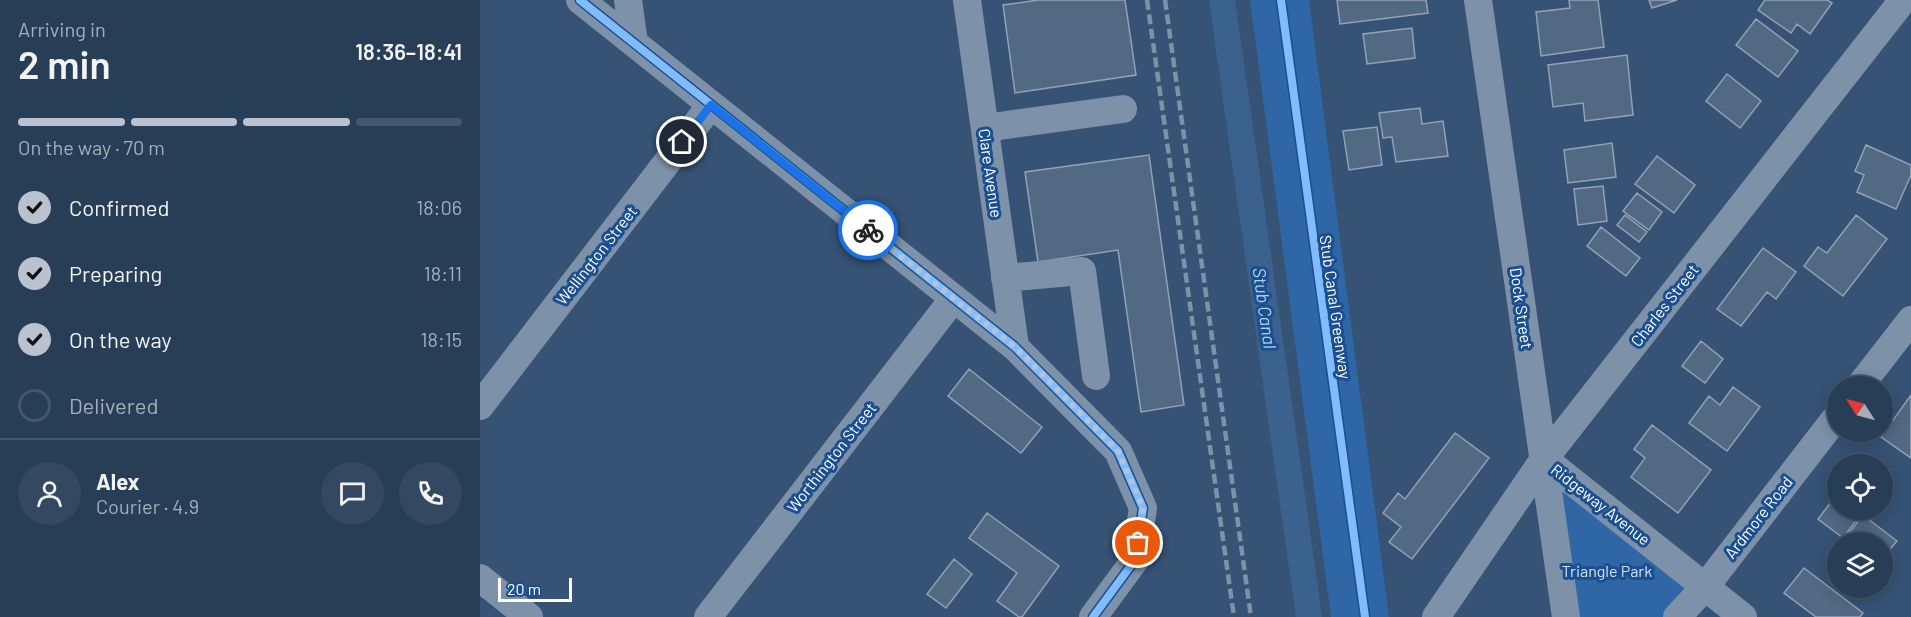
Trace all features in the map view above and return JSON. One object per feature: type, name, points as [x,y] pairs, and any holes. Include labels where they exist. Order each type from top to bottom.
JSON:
[{"type":"street","points":[[580,0],[1015,347],[1118,451],[1143,508],[1135,560],[1093,617]]},
{"type":"street","points":[[628,0],[634,43]]},
{"type":"street","name":"Clare Avenue","points":[[968,0],[1015,347]]},
{"type":"street","name":"Dock Street","points":[[1478,0],[1566,617]]},
{"type":"street","name":"Charles Street","points":[[1436,617],[1544,459],[1903,0]]},
{"type":"street","name":"Wellington Street","points":[[480,406],[711,105]]},
{"type":"street","points":[[985,128],[1123,109]]},
{"type":"street","points":[[1005,278],[1082,271],[1096,376]]},
{"type":"street","name":"Worthington Street","points":[[708,617],[954,298]]},
{"type":"street","points":[[1868,376],[1911,320]]},
{"type":"street","name":"Ardmore Road","points":[[1677,617],[1705,587],[1827,429]]},
{"type":"street","name":"Ridgeway Avenue","points":[[1544,459],[1743,617]]},
{"type":"street","points":[[480,578],[529,617]]},
{"type":"green space","points":[[1250,0],[1309,0],[1389,617],[1331,617]]},
{"type":"green space","name":"Triangle Park","points":[[1544,459],[1705,587],[1677,617],[1566,617]]},
{"type":"building","points":[[1039,0],[1125,0],[1136,75],[1015,93],[1003,5]]},
{"type":"building","points":[[1337,0],[1426,0],[1428,13],[1340,24]]},
{"type":"building","points":[[1569,0],[1598,0],[1604,47],[1541,56],[1536,12],[1570,8]]},
{"type":"building","points":[[1649,0],[1677,0],[1652,8]]},
{"type":"building","points":[[1765,0],[1827,0],[1832,3],[1810,34],[1797,24],[1791,33],[1758,10]]},
{"type":"building","points":[[1756,19],[1798,51],[1778,77],[1736,45]]},
{"type":"building","points":[[1412,28],[1415,58],[1367,64],[1363,34]]},
{"type":"building","points":[[1627,55],[1633,115],[1585,121],[1583,103],[1553,107],[1548,65]]},
{"type":"building","points":[[1727,74],[1761,101],[1740,128],[1706,101]]},
{"type":"building","points":[[1420,108],[1422,124],[1443,121],[1448,156],[1396,162],[1392,137],[1383,138],[1379,113]]},
{"type":"building","points":[[1377,127],[1382,165],[1349,170],[1343,131]]},
{"type":"building","points":[[1612,143],[1616,177],[1568,183],[1564,150]]},
{"type":"building","points":[[1866,145],[1911,165],[1911,175],[1896,209],[1857,192],[1864,175],[1855,171]]},
{"type":"building","points":[[1149,155],[1184,405],[1141,412],[1118,250],[1038,262],[1025,172]]},
{"type":"building","points":[[1657,156],[1695,185],[1674,213],[1635,184]]},
{"type":"building","points":[[1603,186],[1607,221],[1578,225],[1574,189]]},
{"type":"building","points":[[1637,193],[1662,212],[1649,230],[1623,211]]},
{"type":"building","points":[[1625,215],[1647,232],[1639,242],[1617,225]]},
{"type":"building","points":[[1856,215],[1887,239],[1843,296],[1804,266],[1818,247],[1827,253]]},
{"type":"building","points":[[1601,227],[1640,258],[1626,276],[1587,246]]},
{"type":"building","points":[[1763,248],[1796,272],[1776,299],[1767,292],[1741,326],[1717,309]]},
{"type":"building","points":[[1701,341],[1723,359],[1705,383],[1682,366]]},
{"type":"building","points":[[969,369],[1042,427],[1021,453],[948,396]]},
{"type":"building","points":[[1733,387],[1760,407],[1727,451],[1689,423],[1709,396],[1720,405]]},
{"type":"building","points":[[1911,395],[1911,458],[1888,442],[1893,442],[1893,420]]},
{"type":"building","points":[[1652,425],[1711,470],[1678,513],[1631,477],[1645,458],[1634,449]]},
{"type":"building","points":[[1455,433],[1489,458],[1412,559],[1389,542],[1401,527],[1383,513],[1398,493],[1405,499]]},
{"type":"building","points":[[1827,507],[1827,520],[1856,520],[1848,532],[1835,532],[1818,519]]},
{"type":"building","points":[[987,513],[1059,566],[1022,617],[997,601],[1017,573],[969,538]]},
{"type":"building","points":[[1859,520],[1870,520],[1885,532],[1850,532]]},
{"type":"building","points":[[954,559],[972,574],[946,608],[927,594]]},
{"type":"building","points":[[1804,568],[1827,586],[1827,598],[1843,598],[1863,613],[1860,617],[1816,617],[1784,593]]},
{"type":"waterway","name":"Stub Canal","points":[[1222,0],[1309,617]]},
{"type":"railway","points":[[1147,0],[1234,617]]},
{"type":"railway","points":[[1165,0],[1251,617]]},
{"type":"cycle path","points":[[580,0],[1015,347],[1118,451],[1143,508],[1135,560],[1093,617]]},
{"type":"cycle path","name":"Stub Canal Greenway","points":[[1281,0],[1365,617]]},
{"type":"way so far","points":[[868,230],[1015,347],[1118,451],[1143,508],[1138,543]]},
{"type":"route","points":[[682,142],[711,105],[868,230]]}]
